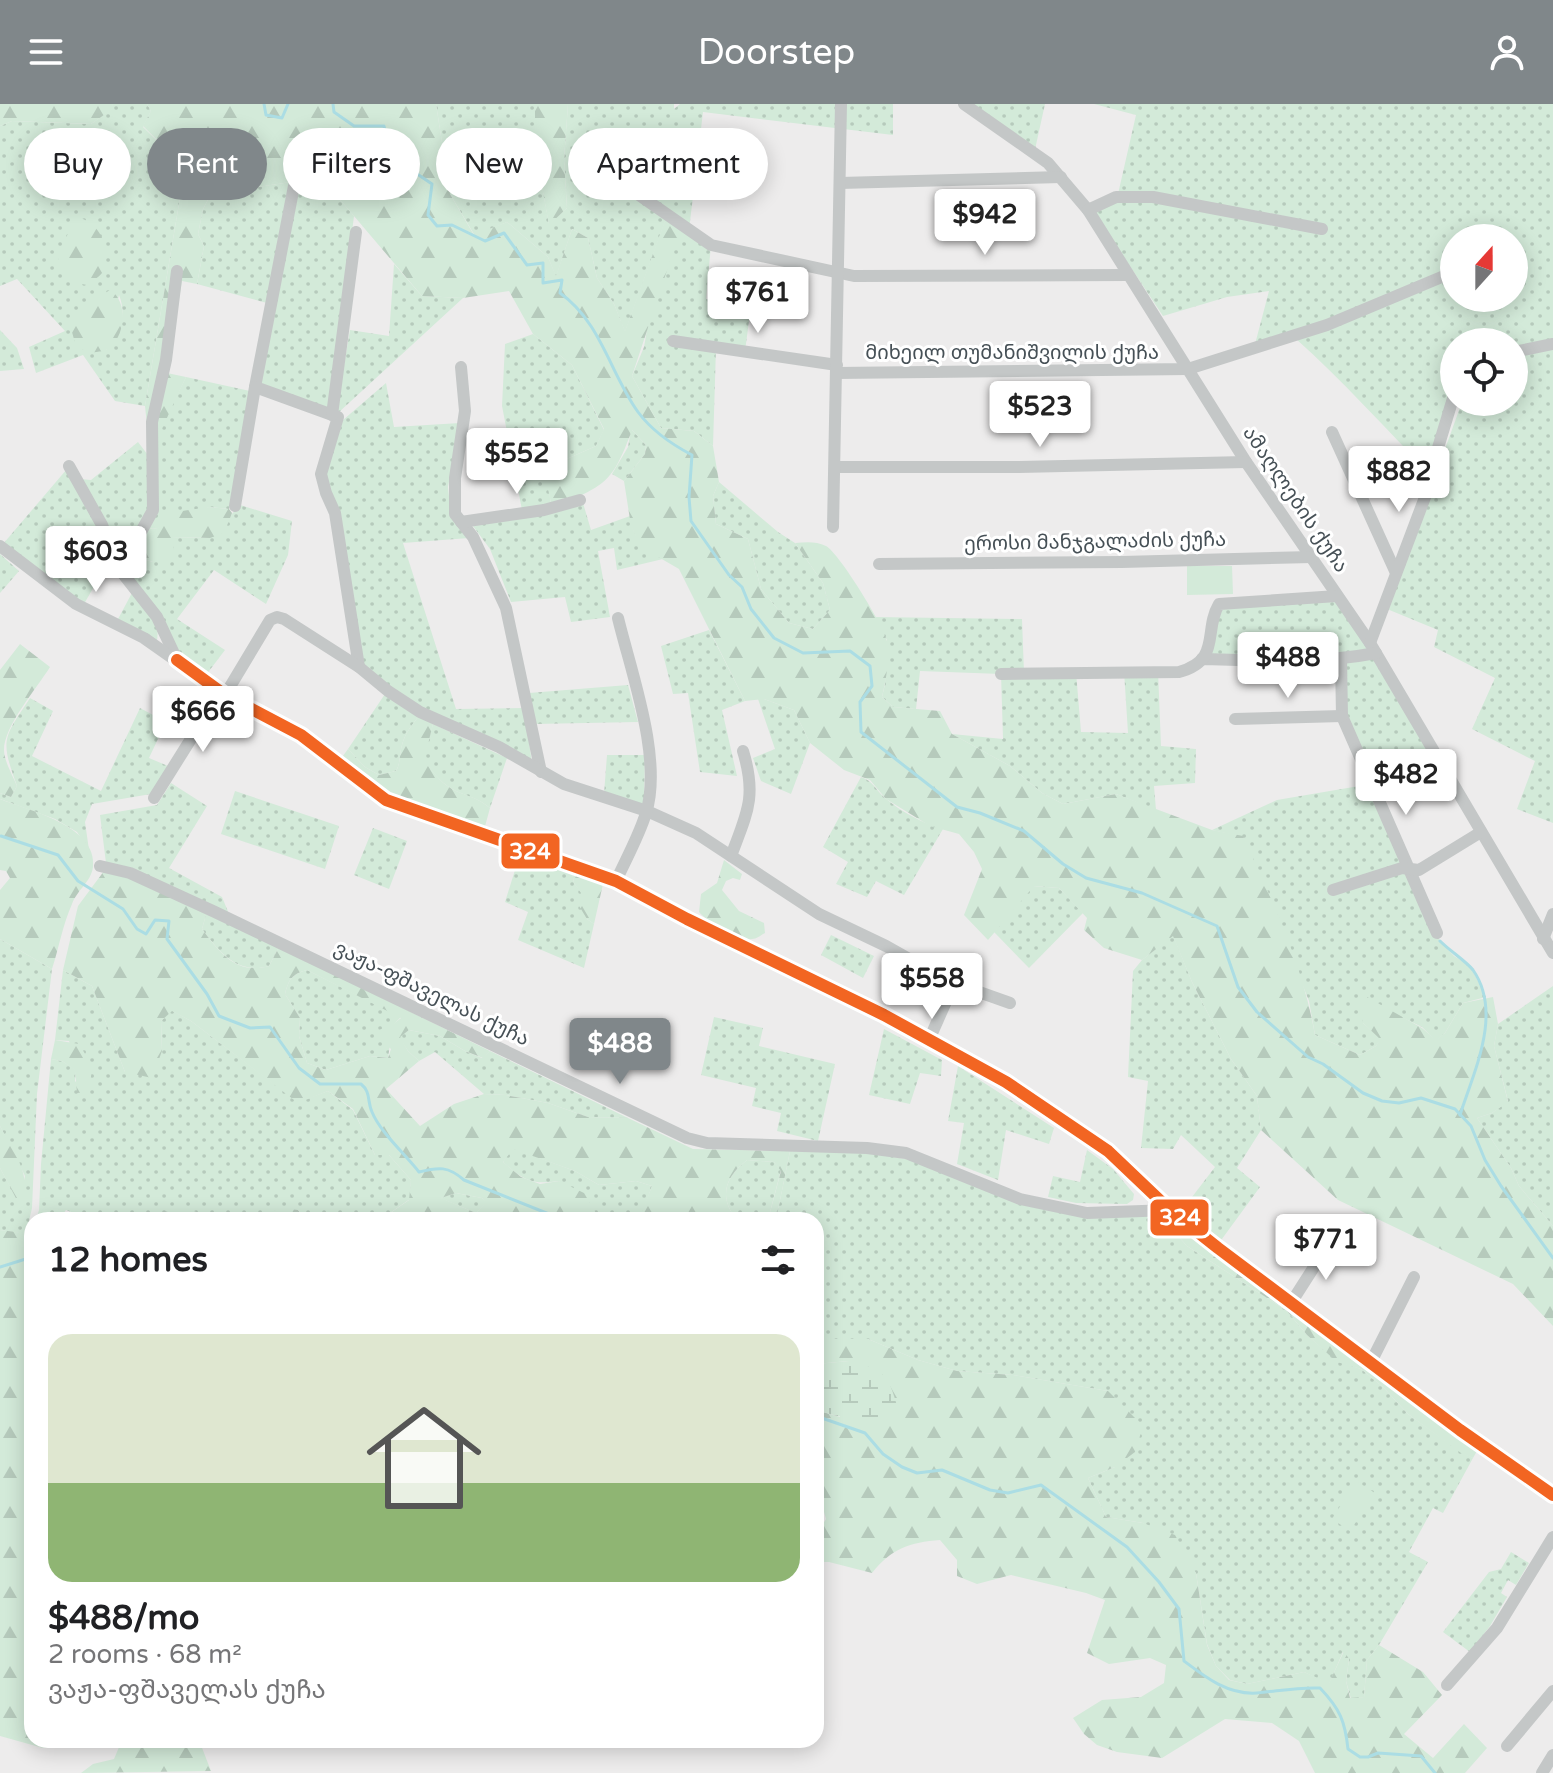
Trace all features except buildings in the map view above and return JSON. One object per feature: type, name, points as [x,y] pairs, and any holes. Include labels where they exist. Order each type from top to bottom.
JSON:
[{"type":"street","points":[[833,527],[841,104]]},
{"type":"street","name":"ამაღლების ქუჩა","points":[[964,104],[1048,163],[1088,210],[1246,462],[1373,648],[1553,953]]},
{"type":"street","points":[[840,183],[1061,177]]},
{"type":"street","points":[[1088,210],[1116,197],[1153,197],[1322,229]]},
{"type":"street","points":[[235,506],[291,200]]},
{"type":"street","points":[[646,200],[711,245],[854,276],[1128,275]]},
{"type":"street","points":[[332,415],[356,232]]},
{"type":"street","points":[[120,570],[153,510],[152,422],[166,360],[177,271]]},
{"type":"street","name":"მიხეილ თუმანიშვილის ქუჩა","points":[[673,341],[836,369],[1188,369],[1327,325],[1440,278]]},
{"type":"street","points":[[1528,349],[1553,344]]},
{"type":"street","points":[[461,367],[465,411],[455,478],[455,514],[473,537],[506,608],[541,772]]},
{"type":"street","points":[[255,387],[338,417],[321,474],[335,513],[359,667]]},
{"type":"street","points":[[1202,659],[1341,658],[1373,648],[1396,573],[1433,476],[1434,461],[1448,416]]},
{"type":"street","points":[[1332,432],[1396,573]]},
{"type":"street","points":[[835,467],[1246,462]]},
{"type":"street","points":[[69,466],[102,525],[120,570],[157,617],[177,660]]},
{"type":"street","points":[[461,522],[544,510],[580,500]]},
{"type":"street","points":[[0,546],[76,604],[144,638],[223,693],[301,735],[386,800],[616,881],[796,971],[1006,1082],[1108,1151],[1170,1210],[1460,1430],[1553,1495]]},
{"type":"street","name":"ეროსი მანჯგალაძის ქუჩა","points":[[879,564],[1312,557]]},
{"type":"street","points":[[1001,674],[1179,672],[1191,668],[1209,648],[1219,604],[1337,596]]},
{"type":"street","points":[[154,798],[270,620],[277,617],[359,667],[420,712],[499,747],[541,772],[589,793],[647,811],[696,833],[819,914],[886,946],[948,981],[1010,1003]]},
{"type":"street","points":[[616,881],[647,811],[650,750],[618,618]]},
{"type":"street","points":[[1341,658],[1342,716],[1437,933]]},
{"type":"street","points":[[1235,719],[1342,716]]},
{"type":"street","points":[[731,856],[751,797],[751,777],[743,751]]},
{"type":"street","points":[[1333,890],[1402,868],[1419,870],[1481,832]]},
{"type":"street","name":"ვაჟა-ფშაველას ქუჩა","points":[[100,866],[130,873],[201,905],[687,1138],[707,1143],[867,1148],[906,1153],[1020,1199],[1087,1213],[1170,1210]]},
{"type":"street","points":[[1543,939],[1553,914]]},
{"type":"street","points":[[929,1040],[948,997],[948,981]]},
{"type":"street","points":[[1291,1303],[1330,1242]]},
{"type":"street","points":[[1371,1362],[1414,1277]]},
{"type":"street","points":[[1447,1685],[1497,1628],[1553,1537]]},
{"type":"street","points":[[1507,1746],[1553,1691]]},
{"type":"street","points":[[1542,1773],[1553,1755]]},
{"type":"green space","points":[[0,104],[112,104],[114,108],[91,124],[12,121],[0,126]]},
{"type":"green space","points":[[112,104],[147,104],[151,111],[143,127],[147,131],[147,200],[180,200],[145,406],[115,401],[83,355],[36,373],[29,347],[65,331],[17,279],[0,286],[0,126],[12,121],[91,124],[113,108]],"holes":[[[119,295],[121,324],[106,350]]]},
{"type":"green space","points":[[147,104],[436,104],[440,128],[436,128],[436,200],[454,200],[474,235],[507,222],[548,257],[556,276],[572,229],[588,238],[597,278],[614,304],[625,331],[667,215],[682,225],[632,376],[661,428],[694,431],[713,446],[719,482],[713,496],[716,524],[748,539],[761,589],[789,623],[813,629],[830,610],[823,583],[795,543],[826,546],[850,575],[884,633],[888,655],[882,697],[893,707],[940,711],[952,734],[1010,766],[1042,793],[1063,804],[1116,794],[1212,830],[1243,836],[1294,958],[1315,1035],[1360,1055],[1376,1046],[1380,1039],[1363,1023],[1357,1002],[1367,997],[1422,1028],[1436,1040],[1445,1033],[1463,1003],[1493,997],[1498,1024],[1494,1046],[1508,1102],[1492,1113],[1477,1118],[1511,1168],[1519,1186],[1553,1226],[1553,1326],[1513,1284],[1338,1200],[1261,1130],[1257,1096],[1231,1059],[1192,982],[1173,936],[1142,960],[1104,948],[1084,930],[1087,918],[1059,888],[1034,886],[988,940],[964,915],[982,869],[974,852],[959,834],[930,826],[886,799],[870,780],[844,770],[810,743],[794,710],[764,699],[745,701],[679,569],[641,547],[631,526],[624,481],[645,454],[646,445],[632,430],[619,462],[605,481],[552,508],[546,479],[560,462],[596,446],[604,429],[572,365],[533,334],[509,291],[463,298],[422,296],[340,200],[420,200],[420,128],[283,128],[283,183],[267,186],[267,128],[147,130],[143,126],[151,111]]},
{"type":"green space","points":[[436,104],[535,104],[535,128],[440,128]]},
{"type":"green space","points":[[535,104],[568,104],[564,160],[567,208],[549,225],[544,200],[552,200],[552,128],[535,128]]},
{"type":"green space","points":[[568,104],[674,104],[674,109],[680,104],[893,104],[893,135],[703,112],[701,128],[568,128],[568,200],[693,200],[689,230],[711,245],[706,299],[751,306],[745,351],[716,348],[713,446],[694,431],[661,428],[632,376],[644,347],[667,216],[625,332],[614,304],[597,278],[588,238],[572,229],[556,277],[548,257],[507,222],[475,236],[454,200],[545,200],[549,224],[567,208],[564,160]]},
{"type":"green space","points":[[964,104],[1045,104],[1034,154]]},
{"type":"green space","points":[[1094,104],[1553,104],[1553,823],[1517,809],[1535,761],[1472,729],[1495,678],[1434,647],[1438,630],[1387,609],[1457,416],[1528,416],[1528,328],[1440,328],[1440,416],[1453,416],[1431,475],[1295,338],[1254,348],[1269,291],[1227,297],[1163,316],[1094,212],[1118,194],[1136,115]]},
{"type":"green space","points":[[283,183],[283,200],[340,200],[354,216],[330,410],[260,384],[267,303],[197,284],[204,246],[198,234],[208,200],[267,200],[267,186]]},
{"type":"green space","points":[[180,200],[208,200],[198,234],[204,246],[197,284],[182,281],[167,373],[186,377],[159,435],[149,445],[145,406]]},
{"type":"green space","points":[[77,218],[92,224],[105,247],[102,273],[87,285],[72,282],[56,266],[65,239]]},
{"type":"green space","points":[[394,264],[422,296],[463,298],[338,413],[350,330],[389,336]]},
{"type":"green space","points":[[110,290],[120,302],[122,311],[118,338],[106,350],[87,353],[75,343],[69,321],[90,302]]},
{"type":"green space","points":[[0,330],[17,348],[24,369],[0,371]]},
{"type":"green space","points":[[533,334],[572,365],[604,430],[596,446],[560,462],[547,479],[551,504],[522,510],[502,406],[505,344]]},
{"type":"green space","points":[[186,377],[250,391],[229,509],[209,507],[158,528],[147,529],[156,438]]},
{"type":"green space","points":[[386,383],[394,427],[460,423],[448,487],[451,515],[469,538],[403,543],[456,709],[524,708],[532,763],[425,710],[394,691],[364,665],[324,473],[343,420]]},
{"type":"green space","points":[[631,429],[646,445],[645,454],[624,481],[612,474],[628,447]]},
{"type":"green space","points":[[138,442],[151,459],[150,508],[121,563],[80,479],[91,480]]},
{"type":"green space","points":[[67,469],[111,557],[84,604],[3,544]]},
{"type":"green space","points":[[719,482],[795,543],[823,583],[830,610],[813,629],[789,623],[761,589],[748,539],[716,524],[713,496]]},
{"type":"green space","points":[[583,503],[591,530],[630,516],[640,542],[663,559],[617,570],[614,548],[598,551],[610,617],[571,622],[565,597],[511,602],[490,549],[473,526]]},
{"type":"green space","points":[[240,505],[292,521],[288,555],[266,604],[214,570],[177,619],[225,650],[206,675],[180,656],[128,575],[136,557],[153,562],[171,537],[210,538]]},
{"type":"green space","points":[[209,507],[229,509],[232,513],[224,533],[210,538],[172,537],[174,549],[169,561],[153,562],[136,557],[128,575],[124,570],[147,529],[158,528],[162,514]]},
{"type":"green space","points":[[0,554],[19,571],[0,593]]},
{"type":"green space","points":[[1187,566],[1232,566],[1233,594],[1187,595]]},
{"type":"green space","points":[[133,591],[158,628],[157,642],[118,619]]},
{"type":"green space","points":[[1337,596],[1436,754],[1372,784],[1440,941],[1454,956],[1470,966],[1486,997],[1463,1003],[1445,1033],[1436,1041],[1422,1027],[1397,1015],[1363,1023],[1381,1039],[1376,1046],[1360,1055],[1315,1035],[1309,1001],[1243,837],[1212,830],[1277,800],[1371,784],[1342,716],[1340,659],[1202,659],[1216,610]]},
{"type":"green space","points":[[874,617],[1022,619],[1024,673],[1076,672],[1081,732],[1128,733],[1124,671],[1158,671],[1161,746],[1196,749],[1195,783],[1154,786],[1156,810],[1116,794],[1063,804],[1042,793],[1010,766],[952,734],[1003,739],[1001,674],[920,671],[916,709],[893,707],[882,697],[887,640]]},
{"type":"green space","points":[[709,630],[745,701],[722,710],[737,776],[700,772],[688,693],[673,694],[661,646]]},
{"type":"green space","points":[[20,644],[50,667],[15,719],[5,740],[5,759],[17,786],[11,797],[0,793],[0,670]]},
{"type":"green space","points":[[628,685],[638,722],[534,724],[529,693]]},
{"type":"green space","points":[[385,694],[419,716],[405,737],[396,771],[379,775],[365,767],[348,749]]},
{"type":"green space","points":[[30,698],[53,711],[32,756],[101,791],[140,708],[166,722],[149,758],[168,766],[151,794],[92,804],[85,822],[89,850],[77,832],[55,819],[0,799],[0,793],[11,797],[17,786],[8,758],[7,740],[14,722]]},
{"type":"green space","points":[[758,699],[794,710],[810,743],[791,794],[761,781],[753,758],[775,749]]},
{"type":"green space","points":[[419,716],[433,724],[424,760],[446,785],[490,808],[484,830],[386,796],[340,760],[348,749],[365,767],[379,775],[396,771],[405,737]]},
{"type":"green space","points":[[433,724],[507,758],[490,808],[446,785],[423,760]]},
{"type":"green space","points":[[607,755],[645,755],[644,806],[604,794]]},
{"type":"green space","points":[[861,777],[905,812],[943,829],[904,895],[876,881],[867,897],[836,884],[848,862],[823,847]]},
{"type":"green space","points":[[171,783],[207,806],[169,868],[222,897],[229,914],[106,863],[100,815],[157,805]]},
{"type":"green space","points":[[235,791],[339,826],[325,869],[221,834]]},
{"type":"green space","points":[[0,799],[73,830],[92,853],[92,872],[74,899],[52,969],[0,939],[0,890],[10,878],[6,871],[0,870]]},
{"type":"green space","points":[[373,828],[407,841],[389,889],[354,875]]},
{"type":"green space","points":[[520,854],[572,872],[574,883],[581,892],[587,919],[594,924],[584,968],[518,940],[528,912],[505,902]]},
{"type":"green space","points":[[724,860],[742,874],[740,880],[733,878],[726,881],[722,890],[739,911],[764,923],[765,933],[756,938],[731,935],[699,912],[701,894],[717,883]]},
{"type":"green space","points":[[104,871],[131,878],[207,911],[202,929],[222,954],[238,965],[269,966],[279,947],[490,1051],[483,1058],[440,1036],[409,1030],[400,1037],[408,1051],[419,1061],[386,1089],[420,1126],[454,1104],[484,1094],[506,1095],[548,1103],[588,1117],[628,1118],[693,1149],[790,1151],[778,1212],[770,1212],[781,1171],[774,1162],[747,1160],[733,1173],[726,1195],[731,1212],[642,1212],[652,1186],[636,1181],[599,1185],[575,1171],[513,1149],[503,1162],[521,1177],[540,1184],[559,1181],[584,1193],[595,1212],[477,1212],[486,1203],[482,1198],[456,1193],[441,1198],[474,1212],[392,1212],[409,1200],[411,1180],[389,1155],[375,1155],[353,1109],[328,1091],[298,1103],[191,1021],[172,1011],[161,1021],[162,1051],[152,1078],[125,1072],[92,986],[63,970],[78,906]],"holes":[[[307,970],[401,1018],[379,1030],[378,1038],[391,1049],[388,1058],[370,1056],[326,1070],[307,1063],[299,1036],[300,1018],[285,994],[292,978]]]},
{"type":"green space","points":[[572,872],[603,884],[594,924],[578,904],[581,893],[574,883]]},
{"type":"green space","points":[[1033,886],[1059,888],[1083,913],[1029,968],[994,932]]},
{"type":"green space","points":[[207,911],[279,947],[269,966],[247,967],[222,953],[202,929]]},
{"type":"green space","points":[[831,935],[874,956],[863,978],[821,955]]},
{"type":"green space","points":[[1173,935],[1192,982],[1231,1059],[1257,1096],[1261,1130],[1237,1168],[1260,1187],[1219,1243],[1179,1214],[1215,1167],[1181,1135],[1173,1149],[1141,1148],[1148,1081],[1128,1077],[1133,971]]},
{"type":"green space","points":[[0,939],[52,969],[37,1094],[32,1208],[31,1212],[24,1212],[24,1234],[0,1230],[0,1168],[19,1203],[25,1176],[0,1126]]},
{"type":"green space","points":[[63,970],[92,986],[125,1072],[162,1051],[161,1021],[171,1010],[191,1021],[298,1102],[328,1091],[353,1110],[375,1155],[389,1155],[411,1180],[410,1199],[391,1212],[38,1212],[51,1059],[62,1061],[76,1070],[75,1081],[86,1092],[69,1041],[55,1040]]},
{"type":"green space","points":[[307,970],[401,1017],[393,1025],[388,1058],[370,1056],[326,1070],[307,1063],[299,1036],[300,1018],[285,994],[292,978]]},
{"type":"green space","points":[[1553,986],[1553,1226],[1519,1186],[1511,1168],[1477,1118],[1492,1113],[1508,1101],[1494,1046],[1498,1024]]},
{"type":"green space","points":[[714,1017],[763,1028],[759,1046],[835,1064],[818,1141],[777,1131],[781,1113],[752,1106],[756,1088],[701,1075]]},
{"type":"green space","points":[[884,1029],[942,1060],[941,1076],[920,1073],[910,1104],[869,1095]]},
{"type":"green space","points":[[409,1030],[440,1036],[482,1058],[490,1051],[628,1118],[588,1117],[548,1103],[484,1094],[435,1052],[419,1061],[399,1037]]},
{"type":"green space","points":[[55,1040],[79,1044],[91,1073],[86,1092],[77,1093],[75,1070],[62,1061],[51,1059]]},
{"type":"green space","points":[[958,1066],[1054,1128],[1049,1144],[1006,1130],[998,1180],[957,1164],[964,1123],[948,1121]]},
{"type":"green space","points":[[0,1126],[24,1175],[24,1195],[19,1204],[0,1168]]},
{"type":"green space","points":[[512,1148],[575,1171],[599,1185],[636,1181],[652,1186],[643,1212],[592,1212],[559,1181],[542,1182],[522,1177],[503,1162]]},
{"type":"green space","points":[[1087,1150],[1113,1169],[1134,1194],[1133,1200],[1127,1204],[1076,1203],[1048,1197],[1053,1176],[1080,1182]]},
{"type":"green space","points":[[790,1151],[865,1152],[917,1161],[1007,1199],[1153,1215],[1168,1225],[1187,1246],[1287,1311],[1307,1335],[1337,1361],[1361,1369],[1408,1414],[1473,1458],[1443,1513],[1433,1508],[1409,1552],[1428,1562],[1367,1660],[1364,1697],[1351,1699],[1346,1681],[1349,1659],[1343,1652],[1329,1684],[1304,1672],[1247,1684],[1230,1680],[1216,1666],[1207,1644],[1196,1573],[1143,1523],[1106,1517],[1088,1478],[1115,1467],[1108,1391],[1013,1375],[957,1371],[918,1360],[868,1339],[824,1339],[824,1212],[778,1212]]},
{"type":"green space","points":[[747,1160],[774,1162],[781,1170],[770,1212],[731,1212],[727,1203],[727,1188],[739,1167]]},
{"type":"green space","points":[[456,1193],[482,1198],[487,1203],[474,1212],[440,1198]]},
{"type":"green space","points":[[183,1208],[196,1212],[164,1212]]},
{"type":"green space","points":[[280,1208],[300,1212],[271,1212]]},
{"type":"green space","points":[[1153,1215],[1168,1217],[1477,1451],[1473,1458],[1461,1453],[1408,1414],[1361,1369],[1337,1362],[1307,1335],[1287,1311],[1187,1246],[1168,1225]]},
{"type":"green space","points":[[0,1230],[24,1233],[24,1743],[0,1736]]},
{"type":"green space","points":[[824,1339],[868,1339],[918,1360],[957,1371],[1013,1375],[1108,1391],[1143,1426],[1135,1452],[1115,1467],[1088,1478],[1106,1517],[1143,1523],[1175,1535],[1196,1573],[1207,1645],[1216,1666],[1229,1680],[1247,1684],[1304,1672],[1329,1683],[1344,1651],[1349,1659],[1346,1681],[1350,1698],[1364,1697],[1367,1660],[1379,1645],[1423,1672],[1442,1695],[1404,1734],[1433,1758],[1464,1724],[1487,1748],[1465,1773],[1315,1773],[1299,1741],[1272,1723],[1225,1719],[1162,1758],[1117,1752],[1097,1745],[1084,1734],[1073,1718],[1102,1700],[1141,1697],[1164,1683],[1166,1665],[1150,1658],[1109,1664],[1087,1653],[1105,1600],[1011,1575],[977,1584],[957,1576],[957,1560],[940,1540],[902,1548],[886,1558],[872,1573],[824,1562],[824,1412],[840,1417],[849,1361],[824,1363]]},
{"type":"green space","points":[[849,1361],[879,1372],[893,1392],[899,1414],[868,1420],[824,1412],[824,1363]]},
{"type":"green space","points":[[1356,1481],[1375,1493],[1350,1531],[1332,1519]]},
{"type":"green space","points":[[1511,1552],[1529,1563],[1516,1585],[1508,1580],[1501,1593],[1507,1597],[1470,1652],[1443,1632],[1489,1572],[1501,1569]]},
{"type":"green space","points":[[119,1748],[202,1748],[211,1771],[81,1773],[93,1764],[114,1759]]},
{"type":"waterway","points":[[264,104],[266,115],[282,118],[288,104]]},
{"type":"waterway","points":[[333,104],[334,112],[354,126],[384,126],[387,141],[384,162],[389,168],[404,165],[432,184],[428,215],[437,226],[452,225],[485,241],[504,233],[527,265],[543,263],[543,283],[562,280],[560,293],[586,318],[638,412],[662,436],[692,455],[691,521],[729,575],[742,587],[751,609],[774,638],[803,653],[850,651],[870,666],[872,686],[860,702],[861,732],[957,807],[1024,831],[1063,864],[1086,878],[1142,893],[1217,926],[1238,987],[1257,1012],[1308,1057],[1363,1093],[1382,1101],[1399,1103],[1421,1098],[1455,1109],[1471,1126],[1485,1160],[1501,1186],[1553,1258]]},
{"type":"waterway","points":[[1,836],[58,855],[78,881],[123,909],[137,929],[146,934],[155,920],[169,921],[167,939],[219,1016],[250,1028],[270,1027],[299,1068],[320,1084],[361,1084],[381,1127],[419,1172],[448,1170],[464,1180],[544,1212]]},
{"type":"waterway","points":[[1440,941],[1473,970],[1482,987],[1486,1005],[1483,1042],[1460,1115]]},
{"type":"waterway","points":[[0,1267],[24,1260]]},
{"type":"waterway","points":[[824,1419],[865,1433],[883,1454],[917,1473],[942,1470],[990,1490],[1008,1493],[1041,1485],[1127,1547],[1159,1582],[1179,1609],[1184,1661],[1192,1667],[1218,1684],[1246,1693],[1320,1688],[1340,1716],[1348,1749],[1360,1757],[1378,1753],[1421,1756],[1435,1773]]},
{"type":"transit line","name":"324","points":[[177,660],[225,695],[301,735],[386,800],[616,881],[884,1015],[1006,1082],[1108,1151],[1170,1210],[1218,1248],[1460,1430],[1553,1495]]}]
